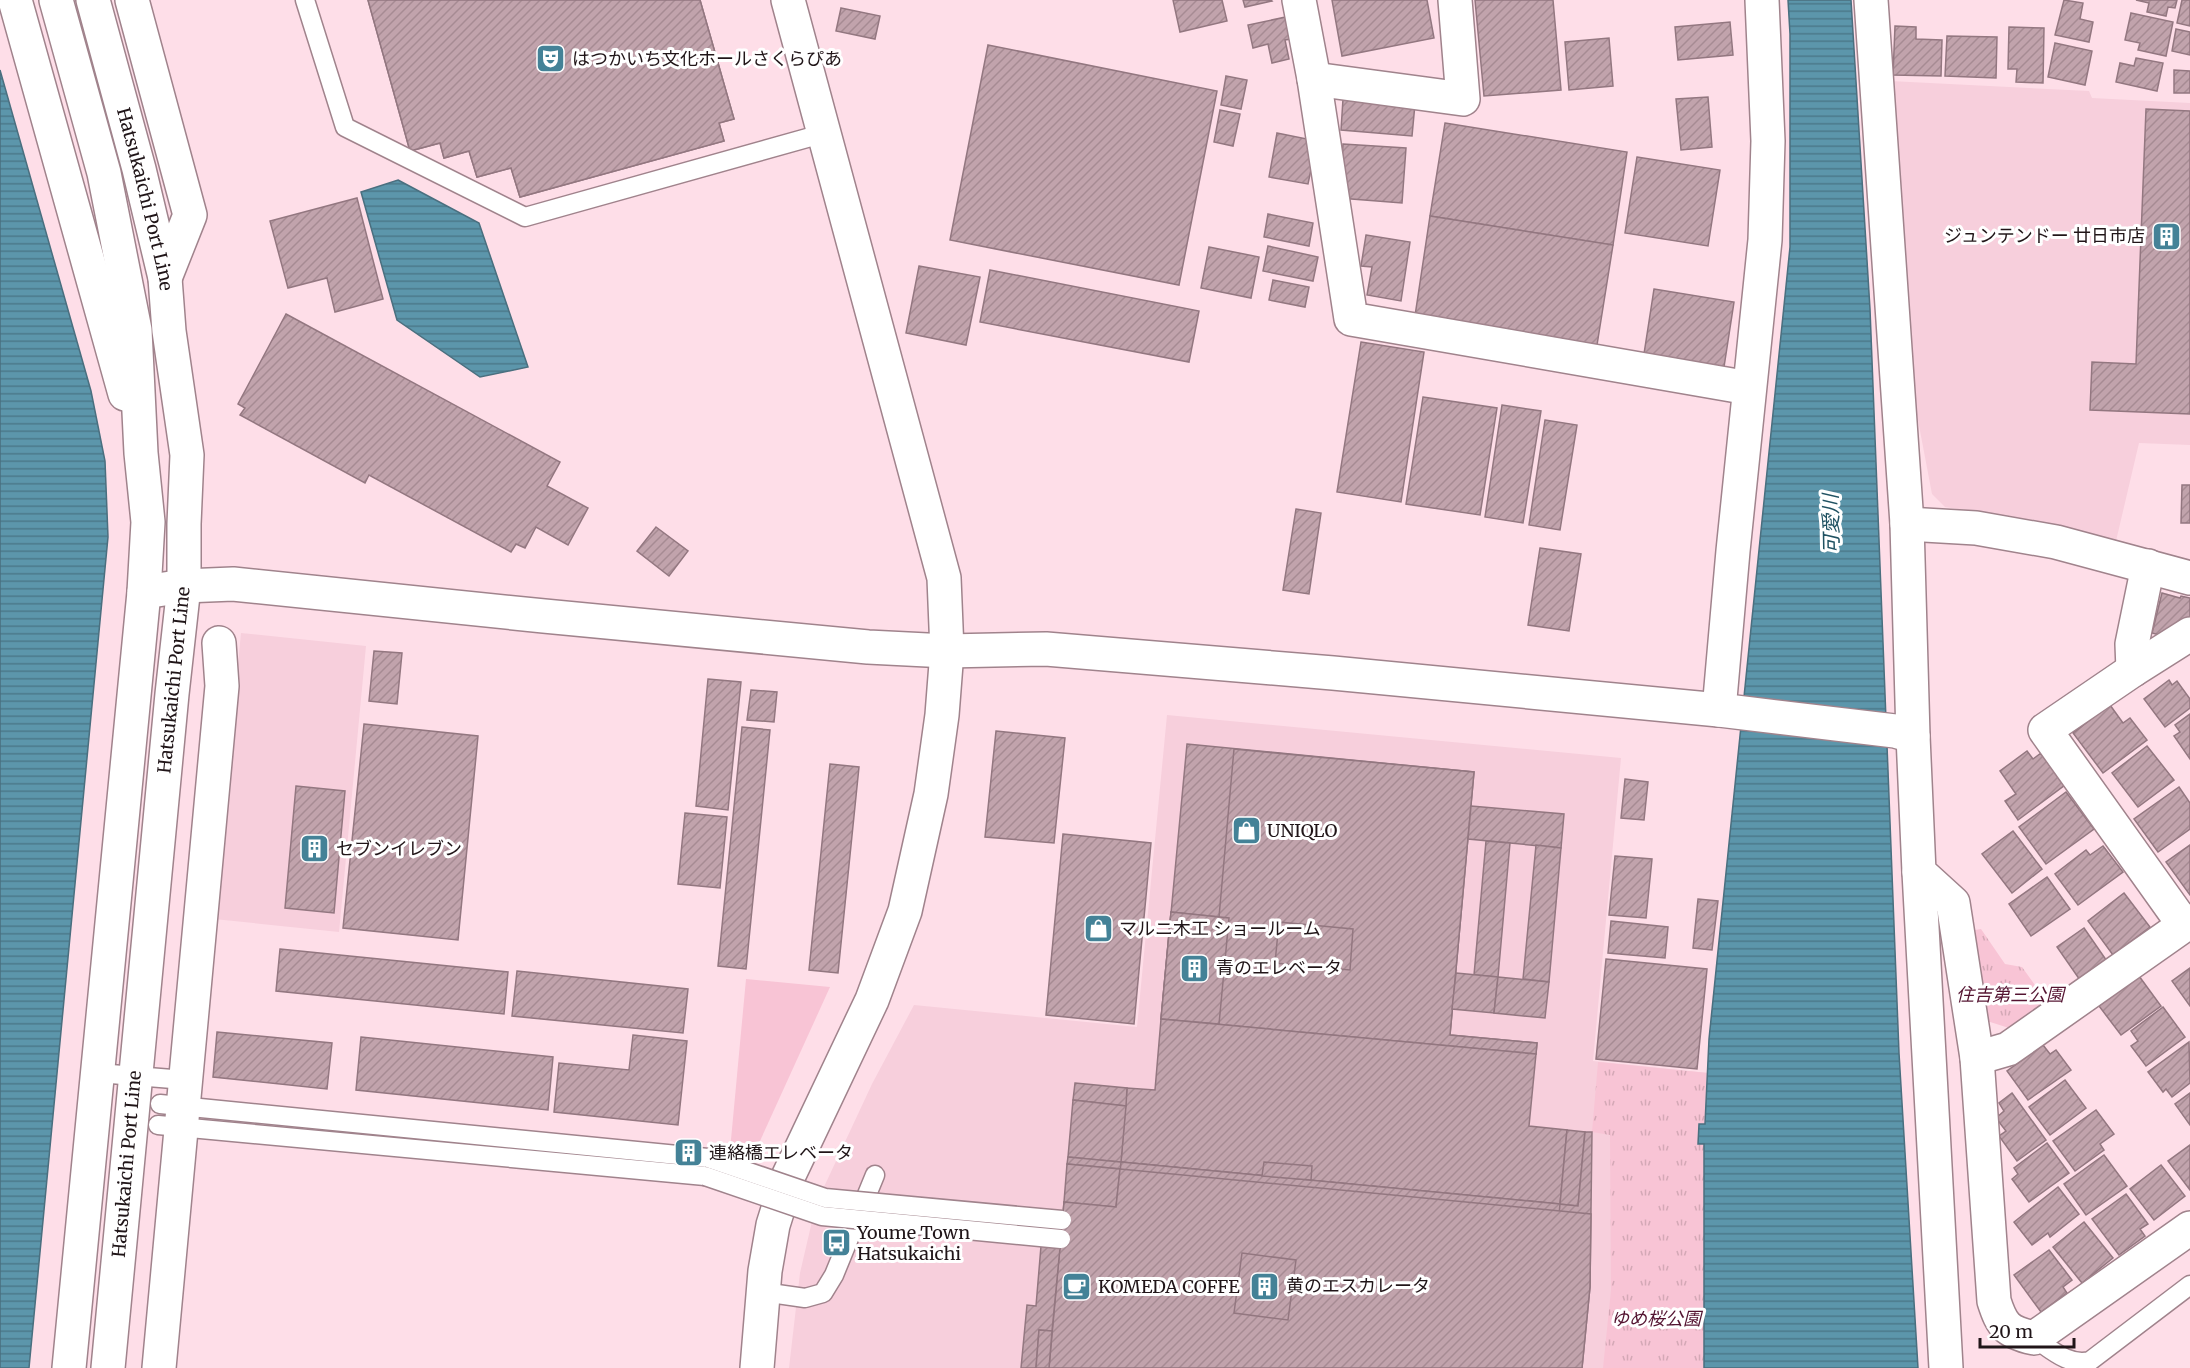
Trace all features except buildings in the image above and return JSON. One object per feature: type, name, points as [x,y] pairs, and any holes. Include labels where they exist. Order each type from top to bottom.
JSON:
[{"type":"street","points":[[15,0],[141,453]]},
{"type":"street","name":"Hatsukaichi Port Line","points":[[56,0],[104,173],[133,318],[141,453],[148,522],[144,592],[69,1368]]},
{"type":"street","name":"Hatsukaichi Port Line","points":[[93,0],[139,169],[165,278],[169,331],[187,455],[184,586],[108,1368]]},
{"type":"street","points":[[132,0],[190,215],[165,278]]},
{"type":"street","points":[[758,1368],[763,1292],[773,1225],[788,1177],[872,1000],[905,911],[931,794],[942,715],[947,651],[944,578],[788,0]]},
{"type":"street","points":[[1299,0],[1314,79],[1350,319],[1749,388]]},
{"type":"street","points":[[1314,79],[1463,99],[1455,0]]},
{"type":"street","points":[[1728,712],[1749,388],[1764,240],[1768,141],[1762,0]]},
{"type":"street","points":[[1871,0],[1906,524],[1904,734],[1920,872],[1946,1368]]},
{"type":"street","points":[[1906,524],[1988,530],[2056,542],[2190,578]]},
{"type":"street","points":[[2133,670],[2132,644],[2148,566]]},
{"type":"street","points":[[144,592],[184,586],[233,584],[868,647],[947,651],[1046,649],[1345,674],[1728,712],[1904,734]]},
{"type":"street","points":[[1977,1058],[2008,1049],[2187,923],[2045,730],[2190,634]]},
{"type":"street","points":[[159,1368],[173,1109],[222,686],[219,642]]},
{"type":"street","points":[[1920,872],[1953,903],[1977,1058],[1994,1301],[2000,1321],[2018,1334],[2034,1338],[2190,1228]]},
{"type":"lane","points":[[305,0],[345,127],[525,216],[825,133]]},
{"type":"lane","points":[[98,1073],[135,1076],[173,1109],[332,1141],[705,1176],[822,1216],[1062,1230],[825,1198],[708,1158],[173,1109]]},
{"type":"lane","points":[[763,1292],[805,1298],[823,1293],[834,1275],[875,1175]]},
{"type":"lane","points":[[2034,1338],[2069,1361],[2081,1363],[2090,1361],[2190,1285]]},
{"type":"shaded area","points":[[1890,81],[2089,91],[2092,98],[2190,103],[2190,445],[2139,443],[2116,541],[2027,520],[1945,507],[1932,494],[1913,394]]},
{"type":"shaded area","points":[[241,633],[366,646],[339,932],[214,919]]},
{"type":"shaded area","points":[[1167,715],[1621,758],[1593,1061],[1708,1073],[1703,1171],[1704,1368],[789,1368],[800,1273],[813,1217],[823,1189],[872,1084],[914,1005],[1137,1027]]},
{"type":"green space","name":"住吉第三公園","points":[[1981,929],[2005,964],[2022,967],[2042,995],[2040,1008],[2009,1028],[1987,1021],[1975,930]]},
{"type":"green space","points":[[746,979],[830,987],[750,1163],[729,1161]]},
{"type":"green space","name":"ゆめ桜公園","points":[[1598,1062],[1708,1073],[1705,1125],[1698,1144],[1704,1144],[1704,1368],[1603,1368],[1611,1290],[1610,1135],[1592,1132]]},
{"type":"water","name":"可愛川","points":[[1788,0],[1851,0],[1870,309],[1899,1053],[1918,1368],[1704,1368],[1704,1144],[1698,1144],[1699,1124],[1705,1124],[1709,1039],[1790,247]]},
{"type":"water","points":[[0,70],[91,391],[105,461],[108,537],[29,1368],[0,1368]]},
{"type":"water","points":[[398,180],[479,223],[528,367],[480,377],[397,320],[361,192]]},
{"type":"place","name":"はつかいち文化ホールさくらぴあ","points":[[551,59]]},
{"type":"place","name":"ジュンテンドー 廿日市店","points":[[2166,236]]},
{"type":"place","name":"UNIQLO","points":[[1246,831]]},
{"type":"place","name":"セブンイレブン","points":[[315,849]]},
{"type":"place","name":"マルニ木工 ショールーム","points":[[1098,929]]},
{"type":"place","name":"青のエレベータ","points":[[1195,968]]},
{"type":"place","name":"連絡橋エレベータ","points":[[688,1153]]},
{"type":"place","name":"Youme Town Hatsukaichi","points":[[836,1243]]},
{"type":"place","name":"黄のエスカレータ","points":[[1265,1286]]},
{"type":"place","name":"KOMEDA COFFE","points":[[1077,1287]]}]
